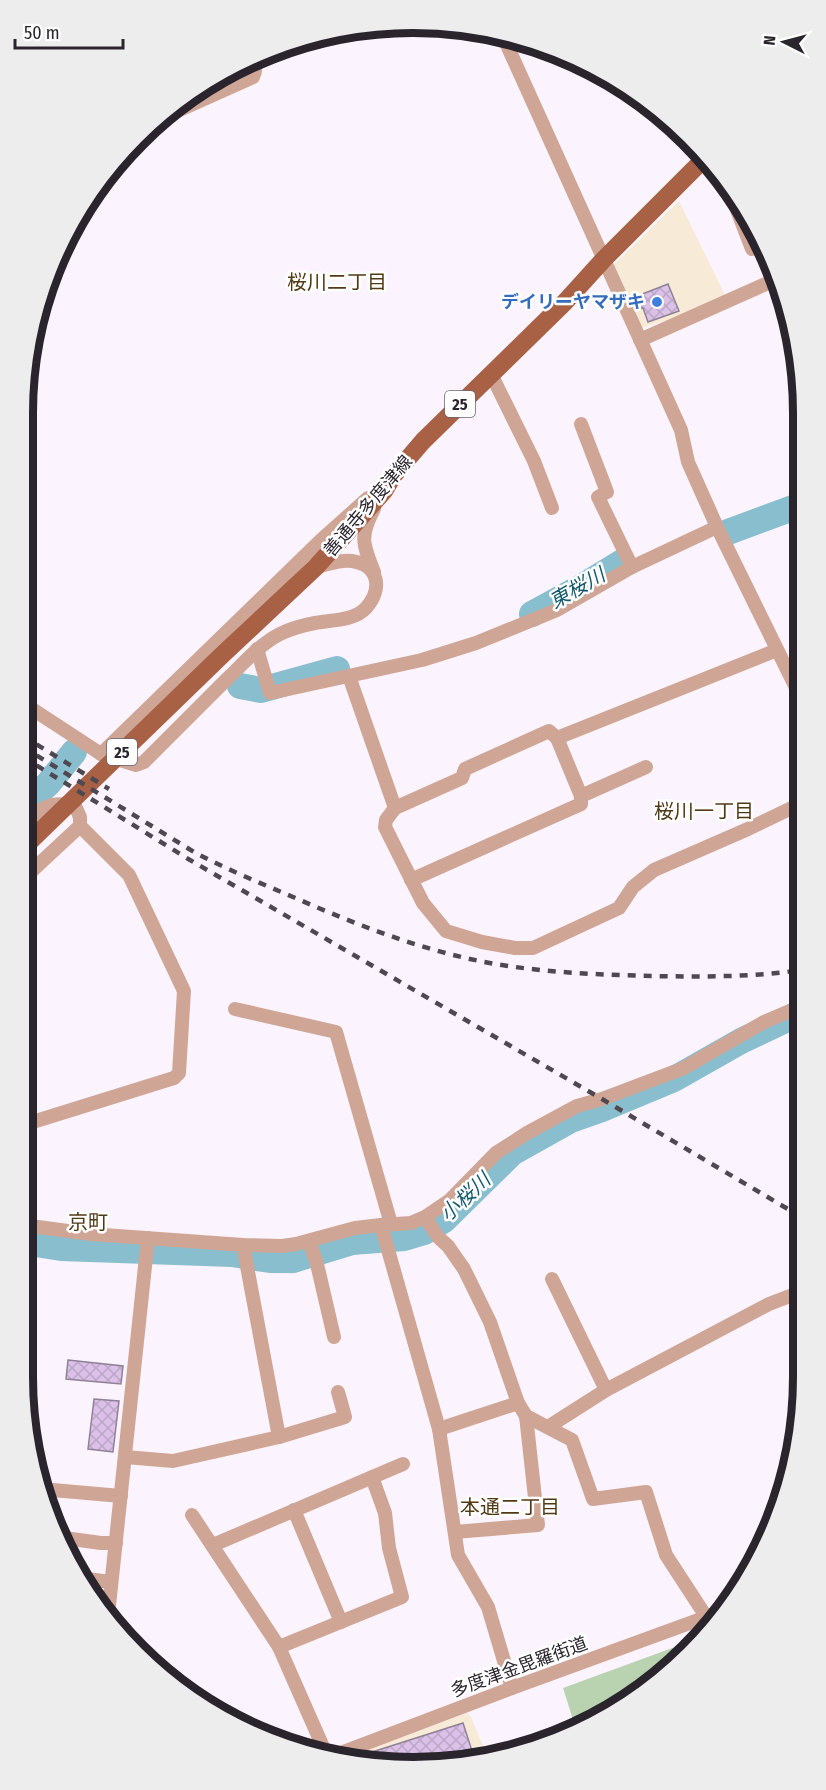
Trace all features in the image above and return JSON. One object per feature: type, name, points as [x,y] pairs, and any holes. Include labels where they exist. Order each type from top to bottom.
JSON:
[{"type":"main road","name":"善通寺多度津線","points":[[33,837],[316,567],[423,441],[565,302],[700,163]]},
{"type":"street","points":[[507,45],[681,430],[688,462],[717,528],[793,682]]},
{"type":"street","points":[[192,105],[253,78],[255,68]]},
{"type":"street","points":[[640,340],[769,282]]},
{"type":"street","points":[[491,374],[534,462],[552,508]]},
{"type":"street","points":[[580,424],[608,492],[598,497],[632,567]]},
{"type":"street","points":[[33,710],[101,754],[136,765],[144,762],[257,649],[280,634],[313,623],[348,618],[364,611],[372,601],[377,587],[375,574],[364,548],[364,536],[367,523],[388,484]]},
{"type":"street","points":[[101,754],[321,541],[388,484]]},
{"type":"street","points":[[257,649],[270,693],[422,660],[476,643],[557,610],[632,567],[717,528]]},
{"type":"street","points":[[316,567],[351,561],[365,565],[375,574]]},
{"type":"street","points":[[556,738],[777,650]]},
{"type":"street","points":[[349,676],[395,808]]},
{"type":"street","points":[[411,880],[581,804],[581,796],[556,738],[549,731],[465,769],[462,778],[395,808],[386,820],[385,827],[411,880],[423,903],[446,931],[482,942],[515,948],[533,948],[619,908],[633,887],[654,870],[793,807]]},
{"type":"street","points":[[581,796],[646,767]]},
{"type":"street","points":[[33,815],[45,806],[56,804],[66,804],[76,808],[80,817],[80,826],[129,875],[184,991],[179,1073],[174,1078],[33,1122]]},
{"type":"street","points":[[33,869],[80,826]]},
{"type":"street","points":[[235,1009],[336,1032],[439,1430],[458,1555],[488,1607],[512,1688]]},
{"type":"street","points":[[430,1224],[450,1200],[496,1154],[520,1137],[577,1106],[684,1068],[764,1022],[793,1010]]},
{"type":"street","points":[[33,1226],[90,1234],[148,1247],[244,1252],[310,1244],[355,1228],[386,1232],[411,1223],[430,1224],[464,1269],[490,1322],[518,1403],[526,1416],[538,1525],[455,1532]]},
{"type":"street","points":[[310,1244],[317,1263],[334,1337]]},
{"type":"street","points":[[109,1604],[148,1247]]},
{"type":"street","points":[[244,1252],[279,1437]]},
{"type":"street","points":[[552,1279],[606,1390]]},
{"type":"street","points":[[548,1427],[606,1390],[769,1304],[793,1295]]},
{"type":"street","points":[[125,1457],[172,1461],[279,1437],[345,1417],[338,1392]]},
{"type":"street","points":[[439,1430],[518,1403]]},
{"type":"street","points":[[526,1416],[572,1440],[593,1499],[646,1492],[666,1555],[706,1617]]},
{"type":"street","points":[[213,1545],[403,1464]]},
{"type":"street","points":[[279,1647],[402,1597],[389,1548],[385,1513],[372,1477]]},
{"type":"street","points":[[51,1491],[121,1496]]},
{"type":"street","points":[[294,1510],[341,1622]]},
{"type":"street","points":[[192,1515],[279,1647],[324,1746]]},
{"type":"street","points":[[69,1539],[116,1543]]},
{"type":"street","points":[[92,1580],[111,1582]]},
{"type":"street","name":"多度津金毘羅街道","points":[[345,1751],[706,1617]]},
{"type":"shaded area","points":[[679,201],[725,295],[681,316],[641,328],[613,265]]},
{"type":"shaded area","points":[[467,1713],[471,1717],[485,1750],[413,1757],[357,1753]]},
{"type":"green space","points":[[684,1644],[664,1663],[624,1693],[574,1721],[563,1688]]},
{"type":"building","name":"デイリーヤマザキ","points":[[668,284],[679,311],[648,322],[643,308],[640,309],[637,303],[640,302],[638,298],[641,297],[640,295]]},
{"type":"building","points":[[68,1360],[123,1366],[121,1384],[66,1379]]},
{"type":"building","points":[[94,1399],[119,1401],[113,1452],[88,1449]]},
{"type":"building","points":[[463,1723],[473,1752],[413,1757],[365,1754]]},
{"type":"waterway","name":"東桜川","points":[[728,532],[793,508]]},
{"type":"waterway","name":"東桜川","points":[[532,614],[622,562]]},
{"type":"waterway","name":"東桜川","points":[[240,686],[261,690],[337,669]]},
{"type":"waterway","name":"東桜川","points":[[33,798],[48,784],[74,752]]},
{"type":"waterway","name":"小桜川","points":[[33,1244],[61,1248],[232,1254],[270,1260],[293,1260],[352,1242],[404,1238],[424,1232],[444,1220],[512,1153],[571,1120],[674,1079],[741,1041],[793,1016]]},
{"type":"railway","points":[[33,742],[109,789]]},
{"type":"railway","points":[[33,753],[206,858],[345,919],[398,939],[452,955],[508,966],[635,976],[709,976],[793,971]]},
{"type":"railway","points":[[33,763],[190,860],[793,1212]]},
{"type":"place","name":"デイリーヤマザキ","points":[[657,302]]},
{"type":"district","name":"桜川二丁目","points":[[337,282]]},
{"type":"district","name":"桜川一丁目","points":[[704,811]]},
{"type":"district","name":"京町","points":[[88,1222]]},
{"type":"district","name":"本通二丁目","points":[[510,1507]]}]
